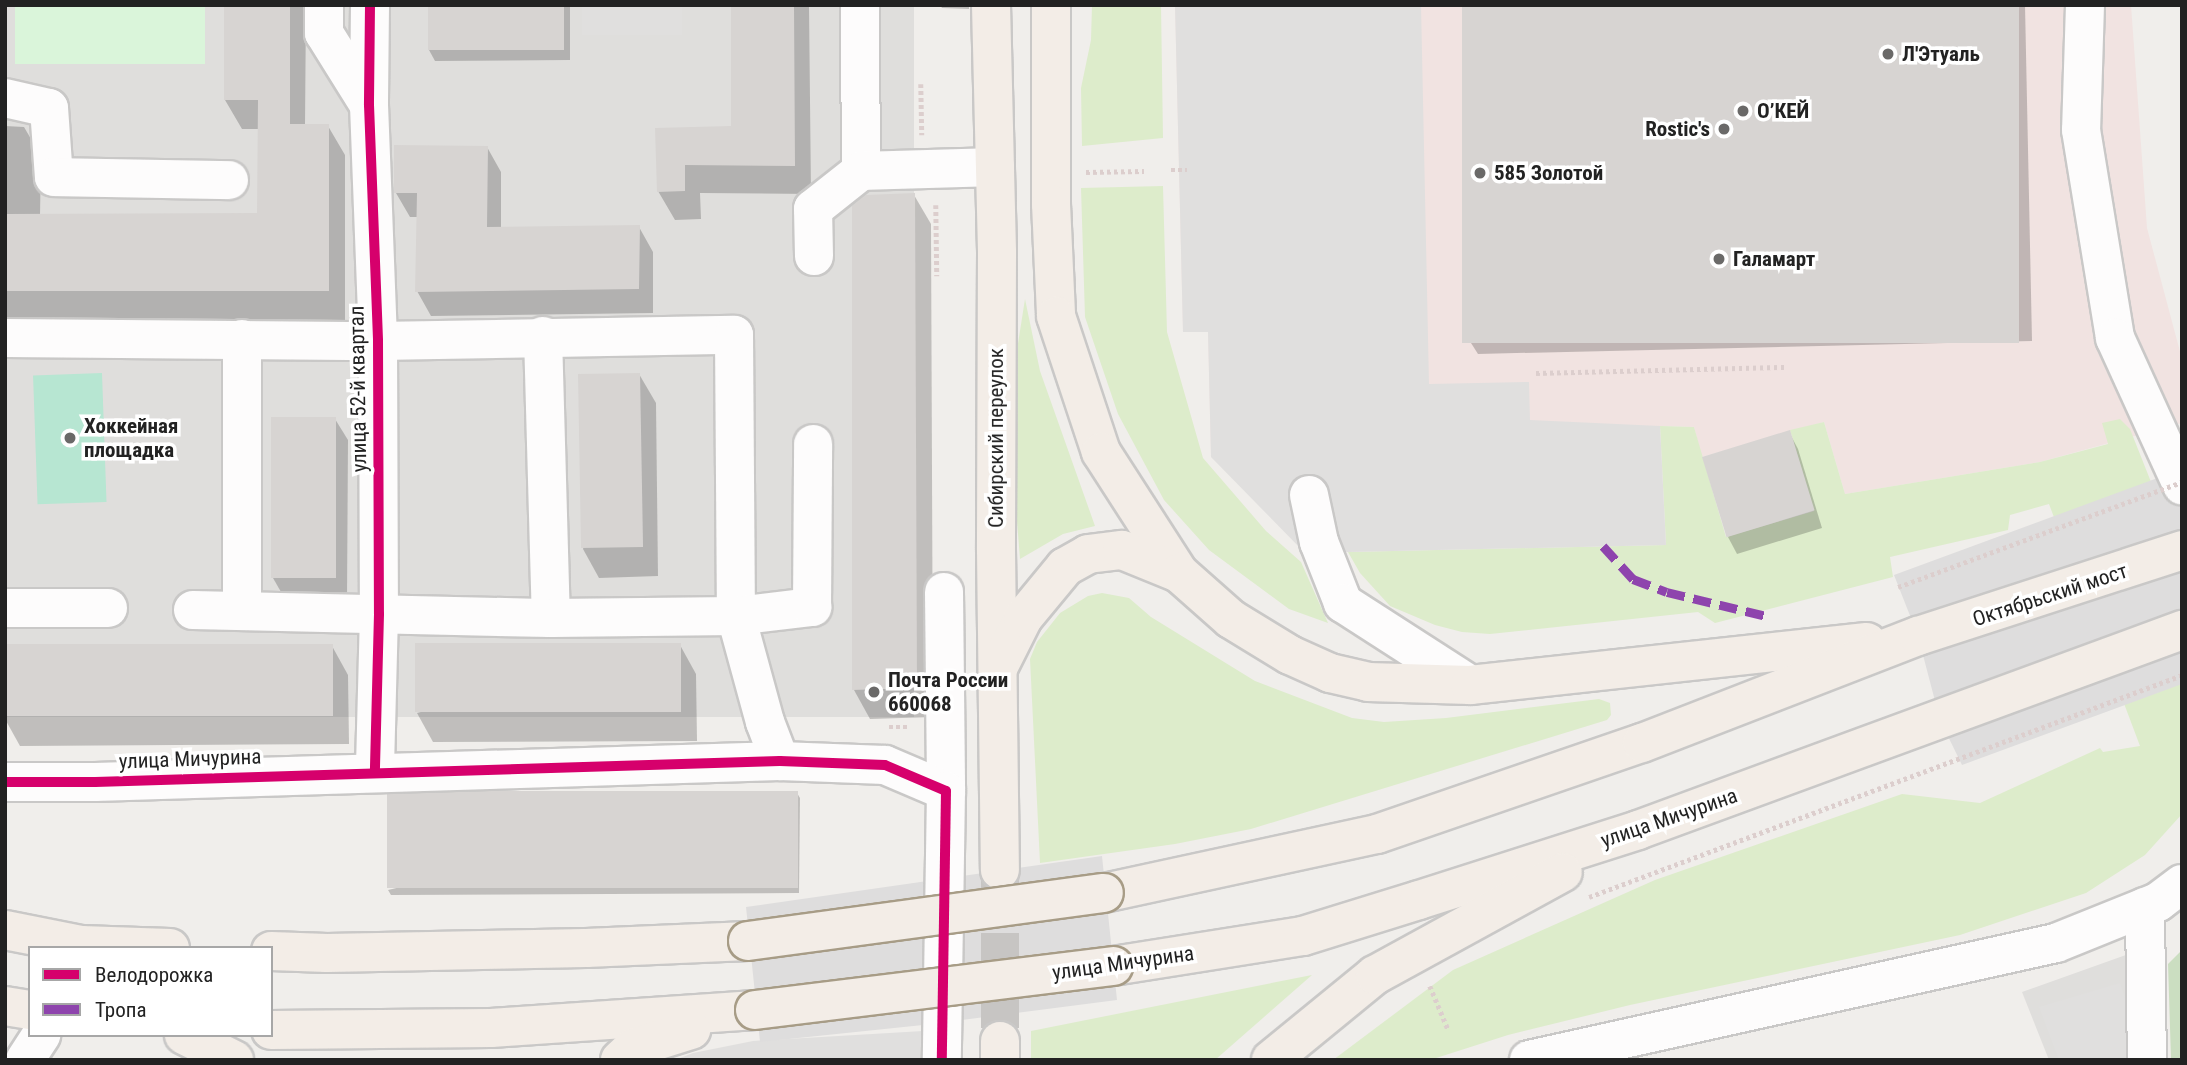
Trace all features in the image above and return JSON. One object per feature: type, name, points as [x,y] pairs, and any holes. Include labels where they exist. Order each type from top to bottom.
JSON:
[{"type":"main road","name":"Сибирский переулок","points":[[991,5],[995,167],[1000,870]]},
{"type":"main road","points":[[1051,5],[1051,204],[1055,316],[1101,452],[1179,573],[1231,618],[1290,655],[1330,673],[1368,682],[1470,685],[1918,636]]},
{"type":"main road","points":[[999,666],[1030,609],[1065,567],[1088,554],[1122,550],[1179,573]]},
{"type":"main road","name":"Октябрьский мост","points":[[1918,636],[2182,550]]},
{"type":"main road","name":"улица Мичурина","points":[[273,1030],[491,1028],[755,1010],[1114,966],[1303,936],[1639,830],[2182,630]]},
{"type":"main road","points":[[273,951],[327,953],[748,941],[1104,893],[1377,834],[1642,743],[1918,636]]},
{"type":"main road","points":[[1270,1060],[1375,975],[1639,830]]},
{"type":"main road","points":[[5,930],[81,945],[111,946]]},
{"type":"main road","points":[[5,1006],[28,1010]]},
{"type":"main road","points":[[620,1060],[633,1048],[755,1010]]},
{"type":"main road","points":[[188,1037],[234,1060]]},
{"type":"street","points":[[324,5],[324,33],[369,105]]},
{"type":"street","name":"улица 52-й квартал","points":[[370,5],[369,105],[379,341],[379,614],[375,772]]},
{"type":"street","points":[[860,5],[860,171]]},
{"type":"street","points":[[2085,5],[2081,130],[2115,338],[2182,484]]},
{"type":"street","points":[[5,98],[49,108],[54,177],[229,180]]},
{"type":"street","points":[[814,256],[813,209],[860,171],[995,167]]},
{"type":"street","points":[[5,338],[379,341],[543,336],[734,335],[736,616],[765,722],[780,761]]},
{"type":"street","points":[[543,336],[551,618]]},
{"type":"street","points":[[242,339],[242,610]]},
{"type":"street","points":[[193,610],[551,618],[736,616],[812,607],[813,444]]},
{"type":"street","points":[[1309,495],[1319,542],[1343,603],[1470,685]]},
{"type":"street","points":[[942,1060],[946,791],[944,592]]},
{"type":"street","points":[[5,608],[108,608]]},
{"type":"street","name":"улица Мичурина","points":[[5,782],[95,782],[780,761],[885,765],[946,791]]},
{"type":"street","points":[[1529,1060],[2056,943],[2158,902],[2182,884]]},
{"type":"street","points":[[2145,907],[2147,1060]]},
{"type":"street","points":[[5,1027],[28,1021]]},
{"type":"street","points":[[25,1060],[40,1037]]},
{"type":"path","points":[[920,84],[923,147]]},
{"type":"path","points":[[1171,170],[1187,170]]},
{"type":"path","points":[[1085,172],[1144,171]]},
{"type":"path","points":[[936,205],[937,276]]},
{"type":"path","points":[[1536,373],[1785,367]]},
{"type":"path","points":[[1898,587],[2182,484]]},
{"type":"path","points":[[1576,902],[2182,675]]},
{"type":"path","points":[[890,727],[913,727]]},
{"type":"path","points":[[1429,984],[1448,1029]]},
{"type":"shaded area","points":[[5,5],[914,5],[914,717],[5,717]]},
{"type":"shaded area","points":[[582,5],[682,5],[682,35],[582,35]]},
{"type":"shaded area","points":[[1175,5],[2131,5],[2147,228],[2182,359],[2182,423],[2040,462],[1845,494],[1824,422],[1702,457],[1694,427],[1661,426],[1348,552],[1211,457],[1208,332],[1183,332]]},
{"type":"shaded area","points":[[1175,5],[1421,5],[1429,384],[1529,382],[1530,420],[1660,426],[1666,545],[1348,552],[1302,550],[1211,457],[1208,332],[1183,332]]},
{"type":"shaded area","points":[[2165,941],[2167,1060],[2049,1060],[2022,992]]},
{"type":"shaded area","points":[[2120,983],[2146,1060],[2059,1060],[2039,1007]]},
{"type":"shaded area","points":[[923,1031],[922,1060],[675,1060],[693,1053],[753,1041]]},
{"type":"green space","points":[[15,5],[205,5],[205,64],[15,64]]},
{"type":"green space","points":[[1092,5],[1161,5],[1163,138],[1082,146],[1081,88],[1091,40]]},
{"type":"green space","points":[[1163,186],[1167,332],[1203,458],[1266,531],[1301,562],[1328,623],[1289,609],[1209,550],[1164,500],[1118,414],[1085,317],[1081,188]]},
{"type":"green space","points":[[1025,299],[1040,371],[1095,526],[1063,534],[1020,559],[1008,407]]},
{"type":"green space","name":"Хоккейная площадка","points":[[102,373],[107,502],[38,504],[33,375]]},
{"type":"green space","points":[[2120,419],[2130,429],[2182,560],[2182,814],[2145,855],[2086,893],[1960,935],[1630,1005],[1508,1035],[1430,1060],[1333,1060],[1453,970],[1655,880],[1902,794],[1980,803],[2100,748],[2103,752],[2140,746],[2049,504],[2010,515],[2008,530],[1890,557],[1893,577],[1715,623],[1698,612],[1490,634],[1462,632],[1435,625],[1390,606],[1360,573],[1348,552],[1666,545],[1660,426],[1694,427],[1726,537],[1814,511],[1790,430],[1824,422],[1845,494],[2040,462],[2108,444],[2102,423]]},
{"type":"green space","points":[[1102,593],[1129,598],[1151,617],[1255,681],[1352,718],[1384,722],[1446,718],[1599,699],[1610,703],[1611,715],[1607,720],[1251,829],[1175,844],[1040,863],[1030,659],[1037,642],[1060,613],[1088,596]]},
{"type":"green space","points":[[2182,950],[2182,1060],[2171,1060],[2168,964]]},
{"type":"green space","points":[[1312,975],[1215,1060],[1031,1060],[1031,1031]]},
{"type":"pier","points":[[2182,469],[2182,684],[1962,765],[1940,720],[1918,636],[1894,575]]},
{"type":"pier","points":[[1102,856],[1117,1000],[923,1025],[760,1042],[746,907]]},
{"type":"building","points":[[224,5],[290,5],[290,124],[329,124],[329,291],[5,291],[5,214],[257,213],[258,100],[224,100]]},
{"type":"building","points":[[428,5],[564,5],[564,50],[428,50]]},
{"type":"building","points":[[731,5],[794,5],[795,166],[685,165],[685,191],[657,192],[655,128],[731,126]]},
{"type":"building","name":"О’КЕЙ","points":[[1462,5],[2019,5],[2019,343],[1462,343]]},
{"type":"building","points":[[394,145],[488,146],[487,227],[640,225],[639,289],[415,292],[417,193],[394,193]]},
{"type":"building","points":[[915,193],[917,688],[852,690],[852,206],[866,195]]},
{"type":"building","points":[[640,373],[643,547],[581,548],[578,374]]},
{"type":"building","points":[[271,417],[336,417],[336,578],[271,578]]},
{"type":"building","points":[[1790,430],[1815,510],[1727,537],[1702,457]]},
{"type":"building","points":[[415,643],[681,643],[681,712],[415,712]]},
{"type":"building","points":[[5,644],[333,644],[333,716],[5,716]]},
{"type":"building","points":[[387,791],[798,791],[798,888],[387,888]]},
{"type":"tunnel","points":[[1000,876],[1000,1041]]},
{"type":"marked path","points":[[1603,546],[1633,579],[1667,592],[1770,617]]},
{"type":"cycle path","points":[[370,5],[369,105],[378,341],[379,614],[375,772]]},
{"type":"cycle path","points":[[5,782],[95,782],[780,761],[885,765],[946,791],[942,1060]]},
{"type":"place","name":"Л'Этуаль","points":[[1888,54]]},
{"type":"place","name":"О’КЕЙ","points":[[1743,111]]},
{"type":"place","name":"Rostic's","points":[[1724,129]]},
{"type":"place","name":"585 Золотой","points":[[1480,173]]},
{"type":"place","name":"Галамарт","points":[[1719,259]]},
{"type":"place","name":"Хоккейная площадка","points":[[70,438]]},
{"type":"place","name":"Почта России 660068","points":[[874,692]]}]
